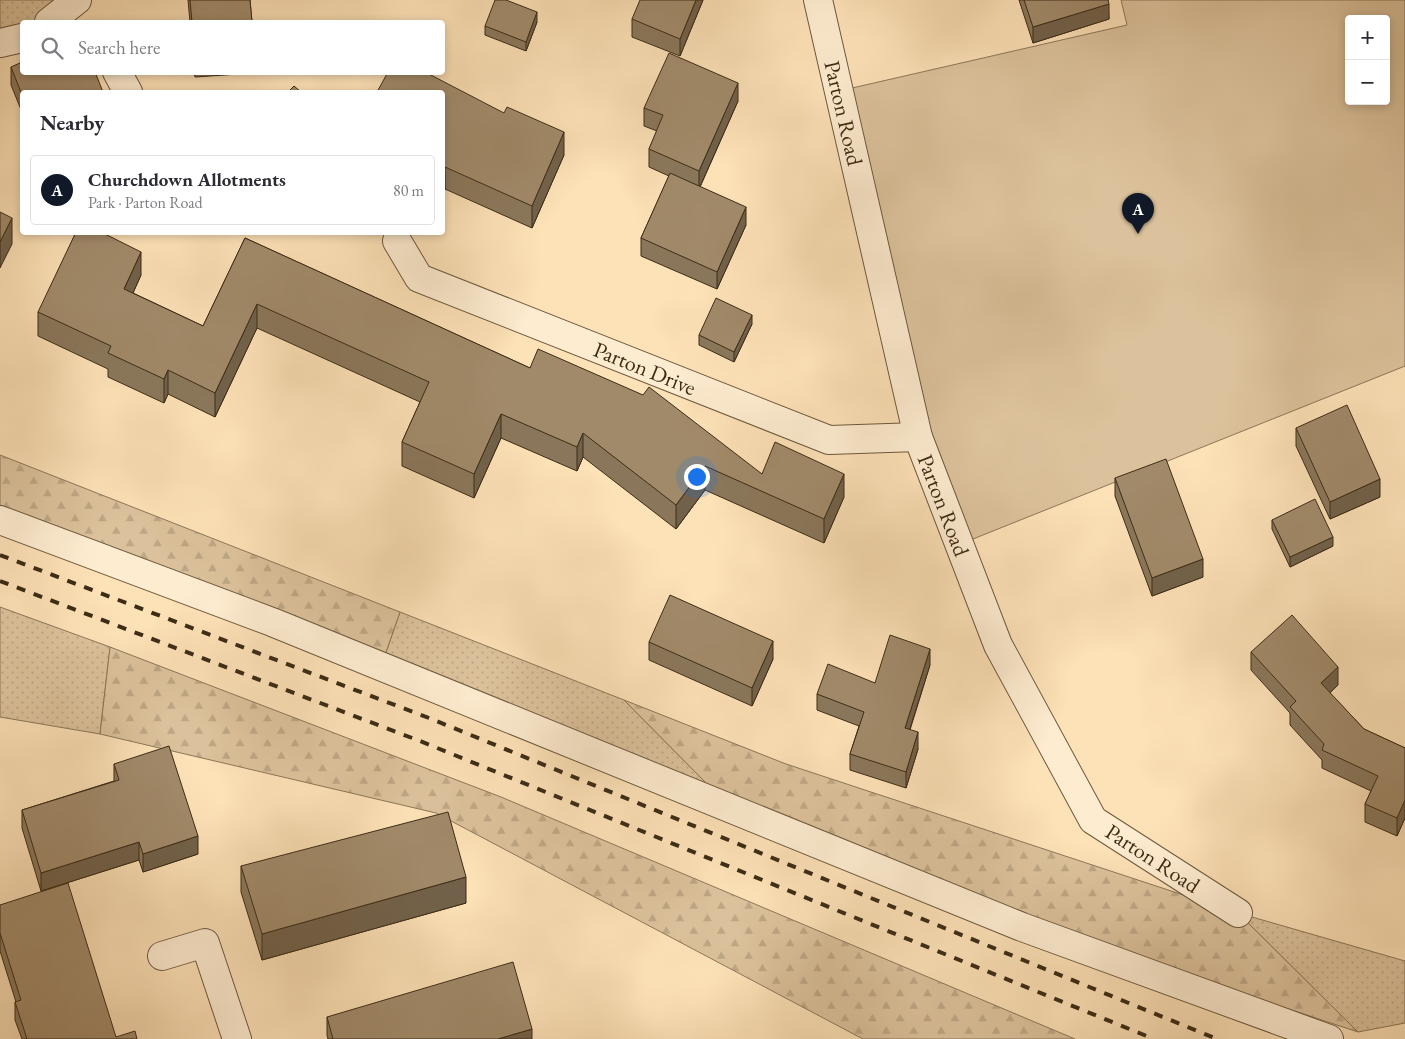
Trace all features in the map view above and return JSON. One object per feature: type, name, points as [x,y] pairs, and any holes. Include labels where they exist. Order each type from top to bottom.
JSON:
[{"type":"street","name":"Parton Road","points":[[818,0],[918,437],[998,645],[1094,820],[1238,913]]},
{"type":"street","points":[[53,20],[78,9]]},
{"type":"street","points":[[0,43],[20,38]]},
{"type":"street","points":[[119,75],[127,90]]},
{"type":"street","name":"Parton Drive","points":[[397,241],[420,278],[829,440],[918,437]]},
{"type":"street","points":[[0,520],[272,622],[1022,927],[1329,1039]]},
{"type":"street","points":[[162,956],[205,943],[237,1039]]},
{"type":"green space","points":[[0,0],[77,0],[52,20],[20,20],[20,38],[0,43]]},
{"type":"green space","points":[[1121,0],[1405,0],[1405,366],[958,545],[839,91],[1127,25]]},
{"type":"green space","points":[[0,455],[400,612],[384,658],[0,505]]},
{"type":"green space","points":[[0,607],[110,647],[100,734],[0,717]]},
{"type":"green space","points":[[400,612],[624,700],[713,790],[384,658]]},
{"type":"green space","points":[[110,647],[501,797],[1075,1039],[863,1039],[436,813],[100,734]]},
{"type":"green space","points":[[624,700],[786,764],[1238,913],[1358,1032],[1137,959],[713,790]]},
{"type":"green space","points":[[1238,913],[1405,961],[1405,1023],[1358,1032]]},
{"type":"building","points":[[190,0],[250,0],[252,20],[192,20]]},
{"type":"building","points":[[495,0],[506,0],[537,12],[526,42],[485,26]]},
{"type":"building","points":[[640,0],[696,0],[680,39],[632,19]]},
{"type":"building","points":[[1024,0],[1108,0],[1109,4],[1033,27]]},
{"type":"building","points":[[669,53],[738,83],[699,171],[649,149],[663,115],[644,108]]},
{"type":"building","points":[[20,63],[20,75],[96,75],[102,90],[20,90],[11,67]]},
{"type":"building","points":[[386,75],[431,75],[504,113],[507,107],[564,132],[532,206],[445,167],[445,90],[378,90]]},
{"type":"building","points":[[294,86],[299,90],[290,90]]},
{"type":"building","points":[[670,173],[746,207],[717,272],[641,238]]},
{"type":"building","points":[[0,212],[12,218],[0,242]]},
{"type":"building","points":[[75,235],[107,235],[141,252],[124,289],[203,326],[245,238],[530,368],[538,349],[643,395],[649,387],[762,474],[775,442],[844,474],[824,519],[705,466],[676,505],[583,433],[577,447],[501,414],[474,474],[402,442],[429,382],[257,304],[215,393],[168,370],[164,379],[108,353],[111,346],[38,312]]},
{"type":"building","points":[[716,298],[752,315],[734,352],[699,335]]},
{"type":"building","points":[[1347,405],[1380,479],[1330,502],[1296,428]]},
{"type":"building","points":[[1166,459],[1203,559],[1152,578],[1115,478]]},
{"type":"building","points":[[1315,499],[1333,537],[1290,557],[1272,520]]},
{"type":"building","points":[[670,595],[773,641],[752,688],[649,642]]},
{"type":"building","points":[[1292,615],[1338,667],[1321,683],[1364,729],[1405,748],[1405,800],[1397,818],[1365,804],[1378,776],[1322,750],[1324,744],[1290,707],[1296,701],[1251,652]]},
{"type":"building","points":[[890,635],[930,649],[905,728],[918,732],[906,772],[850,754],[864,712],[817,694],[828,664],[875,683]]},
{"type":"building","points":[[169,746],[198,836],[143,854],[139,842],[41,873],[22,810],[119,780],[114,764]]},
{"type":"building","points":[[448,812],[466,877],[262,934],[241,866]]},
{"type":"building","points":[[68,883],[116,1037],[135,1031],[137,1039],[27,1039],[15,1002],[21,1000],[0,933],[0,905]]},
{"type":"building","points":[[513,962],[532,1029],[498,1039],[333,1039],[327,1017]]},
{"type":"railway","points":[[0,555],[429,718],[1217,1039]]},
{"type":"railway","points":[[0,581],[420,741],[1154,1039]]},
{"type":"place","name":"Churchdown Allotments","points":[[1138,234]]}]
